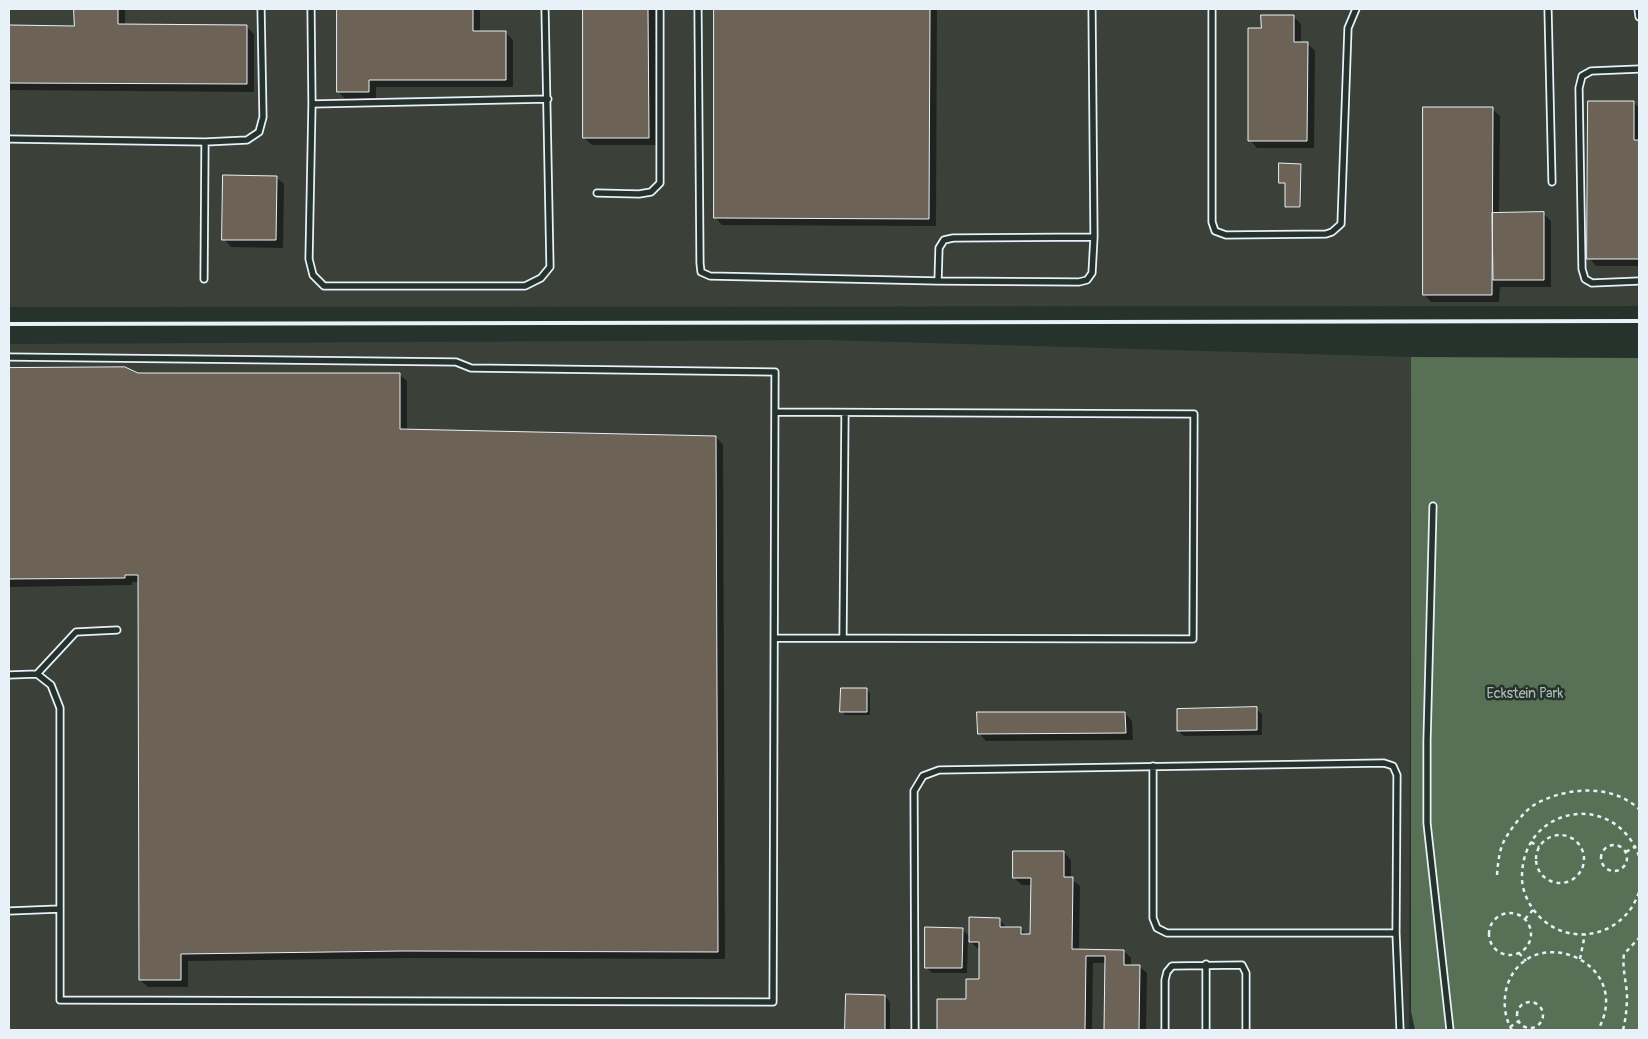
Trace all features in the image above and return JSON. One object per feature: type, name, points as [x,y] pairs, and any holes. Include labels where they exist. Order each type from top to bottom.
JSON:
[{"type":"lane","points":[[9,139],[205,142],[247,140],[259,132],[262,117],[261,9]]},
{"type":"lane","points":[[311,9],[312,104],[309,258],[313,275],[324,286],[525,286],[541,278],[550,267],[545,9]]},
{"type":"lane","points":[[597,194],[639,194],[651,192],[660,183],[660,9]]},
{"type":"lane","points":[[698,9],[699,245],[701,272],[710,276],[1079,282],[1087,280],[1092,273],[1094,237],[1092,9]]},
{"type":"lane","points":[[1212,9],[1212,222],[1215,231],[1226,235],[1326,234],[1332,232],[1341,224],[1348,28],[1356,9]]},
{"type":"lane","points":[[1548,9],[1552,182]]},
{"type":"lane","points":[[1638,9],[1639,17]]},
{"type":"lane","points":[[1639,70],[1591,71],[1582,76],[1578,88],[1582,269],[1584,278],[1592,282],[1639,281]]},
{"type":"lane","points":[[312,104],[548,99]]},
{"type":"lane","points":[[204,279],[205,142]]},
{"type":"lane","points":[[938,281],[940,248],[944,240],[952,238],[1094,237]]},
{"type":"lane","points":[[9,357],[456,362],[471,368],[775,372],[773,1002],[60,1000],[60,708],[51,685],[37,674],[9,675]]},
{"type":"lane","points":[[775,638],[1193,639],[1194,414],[776,412]]},
{"type":"lane","points":[[843,637],[845,413]]},
{"type":"lane","points":[[1433,506],[1426,741],[1427,823],[1450,1030]]},
{"type":"lane","points":[[37,674],[76,632],[117,630]]},
{"type":"lane","points":[[915,1030],[914,791],[923,776],[939,770],[1384,763],[1393,766],[1397,775],[1396,933],[1400,1030]]},
{"type":"lane","points":[[1153,766],[1153,918],[1157,928],[1167,933],[1396,933]]},
{"type":"lane","points":[[9,911],[59,909]]},
{"type":"lane","points":[[1206,964],[1206,1030]]},
{"type":"lane","points":[[1165,1030],[1165,980],[1167,972],[1172,966],[1206,964],[1242,965],[1246,973],[1246,1030]]},
{"type":"path","points":[[1497,875],[1499,856],[1504,840],[1532,806],[1556,796],[1576,791],[1594,790],[1620,797],[1639,809]]},
{"type":"path","points":[[1639,856],[1636,846],[1622,828],[1604,817],[1584,813],[1564,816],[1545,825],[1530,842],[1523,859],[1522,880],[1526,898],[1537,915],[1552,927],[1570,934],[1586,934],[1608,929],[1624,918],[1638,901],[1639,892]]},
{"type":"path","points":[[1558,835],[1574,839],[1583,851],[1585,859],[1580,874],[1566,883],[1550,882],[1544,877],[1536,863],[1539,847],[1551,837],[1558,835]]},
{"type":"path","points":[[1530,842],[1539,847]]},
{"type":"path","points":[[1608,846],[1621,846],[1626,852],[1627,861],[1622,869],[1618,871],[1609,870],[1602,864],[1602,852],[1608,846]]},
{"type":"path","points":[[1626,852],[1636,846]]},
{"type":"path","points":[[1525,919],[1533,910]]},
{"type":"path","points":[[1514,913],[1525,919],[1530,926],[1530,940],[1527,946],[1519,953],[1510,955],[1497,950],[1492,945],[1489,932],[1490,925],[1500,914],[1514,913]]},
{"type":"path","points":[[1580,959],[1586,934]]},
{"type":"path","points":[[1623,1030],[1627,1000],[1624,978],[1624,954],[1639,938]]},
{"type":"path","points":[[1519,1021],[1511,1028],[1505,1013],[1504,996],[1510,979],[1520,966],[1534,956],[1551,952],[1568,953],[1580,959],[1596,972],[1604,987],[1606,1004],[1604,1020],[1598,1030]]},
{"type":"path","points":[[1519,953],[1526,962]]},
{"type":"path","points":[[1532,1002],[1542,1010],[1542,1018],[1537,1025],[1529,1028],[1519,1021],[1518,1012],[1525,1003],[1532,1002]]},
{"type":"shaded area","points":[[9,9],[1639,9],[1639,306],[9,307]]},
{"type":"shaded area","points":[[827,340],[1411,357],[1409,1030],[9,1030],[9,344]]},
{"type":"green space","name":"Eckstein Park","points":[[1411,357],[1639,358],[1639,1030],[1415,1030],[1411,1011]]},
{"type":"building","points":[[74,9],[118,9],[118,24],[247,25],[247,84],[9,83],[9,25],[74,26]]},
{"type":"building","points":[[337,9],[473,9],[473,31],[506,31],[506,80],[369,80],[369,92],[337,92]]},
{"type":"building","points":[[583,9],[648,9],[649,138],[583,138]]},
{"type":"building","points":[[714,9],[930,9],[929,219],[714,218]]},
{"type":"building","points":[[1261,15],[1294,15],[1294,42],[1308,42],[1307,141],[1248,141],[1248,28],[1261,28]]},
{"type":"building","points":[[1588,101],[1634,101],[1634,140],[1639,140],[1639,259],[1587,259]]},
{"type":"building","points":[[1423,107],[1493,107],[1492,295],[1423,295]]},
{"type":"building","points":[[1279,163],[1301,164],[1300,207],[1285,207],[1285,183],[1279,183]]},
{"type":"building","points":[[223,175],[277,176],[276,240],[222,240]]},
{"type":"building","points":[[1544,212],[1544,280],[1493,280],[1492,213]]},
{"type":"building","points":[[125,367],[138,373],[400,373],[400,429],[716,436],[718,952],[403,951],[181,954],[181,980],[139,980],[138,575],[125,575],[125,578],[9,579],[9,368]]},
{"type":"building","points":[[841,688],[867,688],[867,712],[840,712]]},
{"type":"building","points":[[1257,707],[1257,730],[1177,731],[1177,709]]},
{"type":"building","points":[[977,712],[1125,712],[1126,733],[978,734]]},
{"type":"building","points":[[1013,851],[1064,851],[1064,877],[1073,877],[1072,949],[1124,950],[1124,965],[1140,965],[1139,1030],[1104,1030],[1105,956],[1086,956],[1085,1030],[937,1030],[937,999],[966,999],[966,979],[979,979],[979,942],[969,942],[969,917],[1000,918],[1000,927],[1021,927],[1021,934],[1030,934],[1031,878],[1013,878]]},
{"type":"building","points":[[925,927],[963,928],[962,968],[925,968]]},
{"type":"building","points":[[846,994],[885,995],[885,1030],[845,1030]]},
{"type":"railway","points":[[9,324],[1639,321]]}]
